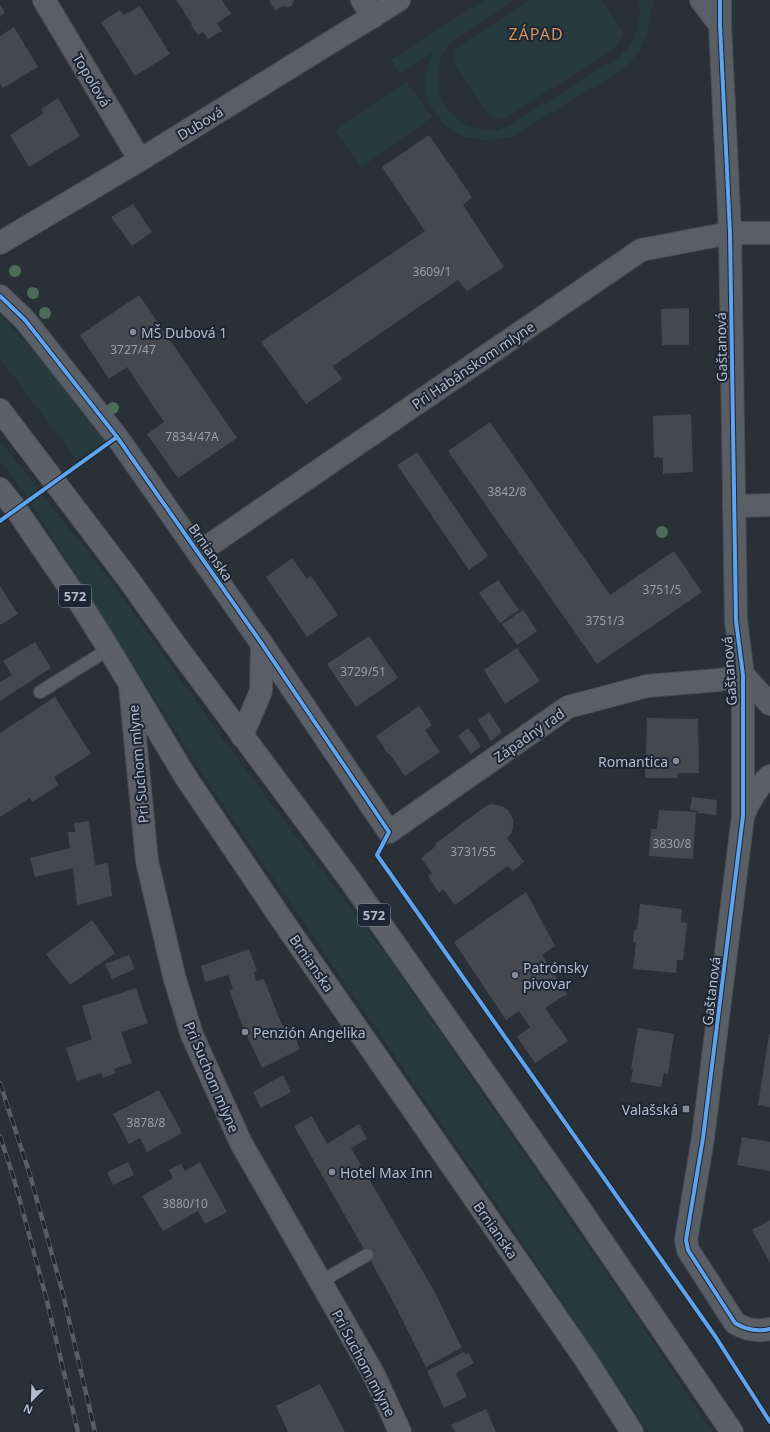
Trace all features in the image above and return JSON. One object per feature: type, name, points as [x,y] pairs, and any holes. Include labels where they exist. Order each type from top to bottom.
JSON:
[{"type":"main road","name":"572","points":[[0,410],[129,580],[354,887],[568,1193],[732,1432]]},
{"type":"main road","name":"Brnianska","points":[[0,489],[20,515],[80,603],[185,776],[276,911],[586,1360],[632,1432]]},
{"type":"street","name":"Topoľová","points":[[44,0],[140,160]]},
{"type":"street","name":"Dubová","points":[[0,243],[140,160],[367,8],[399,0]]},
{"type":"street","points":[[701,0],[720,25]]},
{"type":"street","name":"Gaštanová","points":[[720,0],[730,233],[736,621],[743,675],[743,816],[703,1138],[686,1240],[688,1250],[735,1323],[743,1328],[753,1330],[770,1329]]},
{"type":"street","name":"Pri Habánskom mlyne","points":[[198,553],[641,250],[730,233],[770,233]]},
{"type":"street","name":"Brnianska","points":[[0,296],[25,320],[117,437],[262,644],[389,832]]},
{"type":"street","points":[[734,506],[770,505]]},
{"type":"street","points":[[242,736],[260,691],[262,644]]},
{"type":"street","points":[[743,675],[770,704]]},
{"type":"street","name":"Západný rad","points":[[389,832],[568,707],[647,686],[719,680],[743,675]]},
{"type":"street","name":"Pri Suchom mlyne","points":[[130,686],[147,861],[174,976],[192,1035],[241,1143],[374,1375],[400,1432]]},
{"type":"street","points":[[743,816],[757,789],[770,776]]},
{"type":"lane","points":[[40,692],[109,649]]},
{"type":"lane","points":[[320,1282],[367,1255]]},
{"type":"green space","points":[[484,0],[513,0],[449,44],[440,60],[437,78],[443,101],[453,116],[469,126],[494,131],[508,126],[620,56],[632,43],[636,32],[640,15],[638,0],[653,0],[653,4],[649,26],[642,46],[628,66],[512,137],[490,141],[465,137],[445,126],[430,106],[425,88],[426,72],[432,53],[401,74],[391,60]]},
{"type":"green space","points":[[531,0],[601,0],[623,33],[616,47],[503,120],[489,116],[454,64],[455,49]]},
{"type":"green space","points":[[406,82],[432,117],[362,167],[335,131]]},
{"type":"green space","points":[[0,314],[71,393],[105,442],[77,460],[0,358]]},
{"type":"green space","points":[[0,440],[110,579],[219,734],[388,957],[637,1317],[712,1432],[648,1432],[514,1230],[217,796],[22,490],[0,461]]},
{"type":"building","points":[[176,0],[222,0],[231,14],[217,23],[222,31],[208,39],[203,32],[198,35]]},
{"type":"building","points":[[269,0],[294,0],[292,5],[289,7],[282,6],[275,11]]},
{"type":"building","points":[[0,4],[5,13],[0,16]]},
{"type":"building","points":[[140,6],[170,54],[135,76],[101,22],[120,10],[124,15]]},
{"type":"building","points":[[14,27],[38,67],[3,88],[0,84],[0,36]]},
{"type":"building","points":[[58,98],[80,136],[29,167],[10,135],[43,114],[41,109]]},
{"type":"building","points":[[429,135],[472,197],[463,205],[504,267],[467,291],[458,280],[333,366],[342,379],[306,404],[261,342],[425,231],[382,167]]},
{"type":"building","points":[[133,204],[152,232],[132,246],[111,217]]},
{"type":"building","points":[[139,295],[237,438],[178,478],[147,434],[164,422],[127,367],[109,379],[80,335]]},
{"type":"building","points":[[689,308],[689,345],[662,345],[661,309]]},
{"type":"building","points":[[691,414],[693,472],[663,474],[663,458],[654,457],[653,416]]},
{"type":"building","points":[[490,422],[610,595],[674,551],[702,592],[597,664],[448,451]]},
{"type":"building","points":[[417,452],[488,556],[469,570],[397,465]]},
{"type":"building","points":[[292,558],[307,579],[311,576],[338,615],[307,637],[266,577]]},
{"type":"building","points":[[498,580],[519,610],[500,623],[479,593]]},
{"type":"building","points":[[0,586],[18,614],[0,625]]},
{"type":"building","points":[[523,610],[537,631],[517,645],[502,624]]},
{"type":"building","points":[[369,636],[398,678],[356,707],[327,664]]},
{"type":"building","points":[[35,642],[51,668],[0,701],[0,682],[12,675],[3,661]]},
{"type":"building","points":[[517,648],[540,681],[505,704],[484,670]]},
{"type":"building","points":[[55,697],[91,754],[54,777],[59,785],[32,802],[30,798],[0,817],[0,733]]},
{"type":"building","points":[[419,706],[432,725],[425,730],[440,752],[405,776],[376,736]]},
{"type":"building","points":[[489,712],[502,732],[491,741],[478,720]]},
{"type":"building","points":[[647,718],[698,719],[699,773],[678,773],[677,778],[645,778]]},
{"type":"building","points":[[468,728],[481,746],[471,754],[458,736]]},
{"type":"building","points":[[692,797],[717,800],[716,815],[698,813],[698,811],[690,810]]},
{"type":"building","points":[[490,804],[502,806],[508,810],[513,819],[513,828],[511,834],[507,838],[524,862],[513,871],[508,866],[455,905],[443,889],[439,893],[428,876],[432,873],[421,858],[436,846],[435,844]]},
{"type":"building","points":[[659,810],[696,812],[693,859],[649,856],[651,829],[657,829]]},
{"type":"building","points":[[89,821],[95,865],[108,863],[112,896],[77,905],[73,868],[35,877],[30,858],[70,848],[68,832],[75,832],[74,823]]},
{"type":"building","name":"Patrónsky pivovar","points":[[526,892],[555,946],[542,955],[567,994],[545,1008],[568,1041],[535,1063],[517,1037],[530,1027],[519,1011],[506,1020],[454,942]]},
{"type":"building","points":[[640,904],[682,909],[681,922],[687,923],[683,960],[677,960],[676,973],[633,969],[636,942],[633,942],[634,931],[637,930]]},
{"type":"building","points":[[92,920],[115,953],[70,985],[46,954]]},
{"type":"building","points":[[249,949],[257,971],[254,972],[256,981],[264,979],[285,1030],[291,1028],[300,1049],[262,1068],[243,1027],[229,990],[233,989],[228,975],[205,982],[201,966]]},
{"type":"building","points":[[129,955],[135,969],[112,979],[105,964]]},
{"type":"building","points":[[136,988],[148,1023],[121,1032],[132,1063],[114,1069],[116,1073],[103,1078],[101,1073],[77,1081],[66,1048],[92,1039],[82,1006]]},
{"type":"building","points":[[638,1028],[674,1034],[668,1074],[664,1073],[661,1087],[631,1082],[633,1068],[631,1069]]},
{"type":"building","points":[[770,1034],[770,1107],[758,1105]]},
{"type":"building","points":[[283,1075],[291,1092],[261,1108],[253,1092]]},
{"type":"building","points":[[159,1090],[182,1133],[147,1152],[140,1138],[129,1144],[113,1114]]},
{"type":"building","points":[[312,1116],[327,1144],[359,1124],[367,1139],[351,1148],[433,1289],[462,1348],[426,1367],[373,1265],[294,1126]]},
{"type":"building","points":[[742,1137],[770,1142],[770,1171],[737,1165]]},
{"type":"building","points":[[128,1162],[134,1175],[113,1185],[107,1172]]},
{"type":"building","points":[[200,1162],[227,1212],[205,1224],[198,1211],[163,1231],[142,1196],[173,1178],[169,1170],[181,1164],[185,1171]]},
{"type":"building","points":[[770,1220],[770,1263],[752,1230]]},
{"type":"building","points":[[464,1352],[465,1355],[468,1353],[474,1363],[456,1373],[467,1397],[444,1408],[427,1371]]},
{"type":"building","points":[[320,1384],[345,1432],[288,1432],[276,1406]]},
{"type":"building","points":[[486,1409],[496,1432],[455,1432],[451,1425]]},
{"type":"railway","points":[[0,1083],[30,1175],[63,1294],[95,1432]]},
{"type":"railway","points":[[0,1136],[14,1179],[46,1297],[78,1432]]},
{"type":"cycle path","points":[[720,0],[730,233],[736,621],[743,675],[743,816],[703,1138],[686,1240],[688,1250],[735,1323],[752,1330],[770,1329]]},
{"type":"cycle path","points":[[0,296],[25,320],[117,437],[262,644],[389,832],[377,855],[715,1336],[770,1422]]},
{"type":"cycle path","points":[[0,521],[117,437]]},
{"type":"place","name":"MŠ Dubová 1","points":[[133,332]]},
{"type":"place","name":"Romantica","points":[[676,761]]},
{"type":"place","name":"Patrónsky pivovar","points":[[515,975]]},
{"type":"place","name":"Penzión Angelika","points":[[245,1032]]},
{"type":"place","name":"Valašská","points":[[686,1109]]},
{"type":"place","name":"Hotel Max Inn","points":[[332,1172]]},
{"type":"district","name":"ZÁPAD","points":[[536,34]]}]
